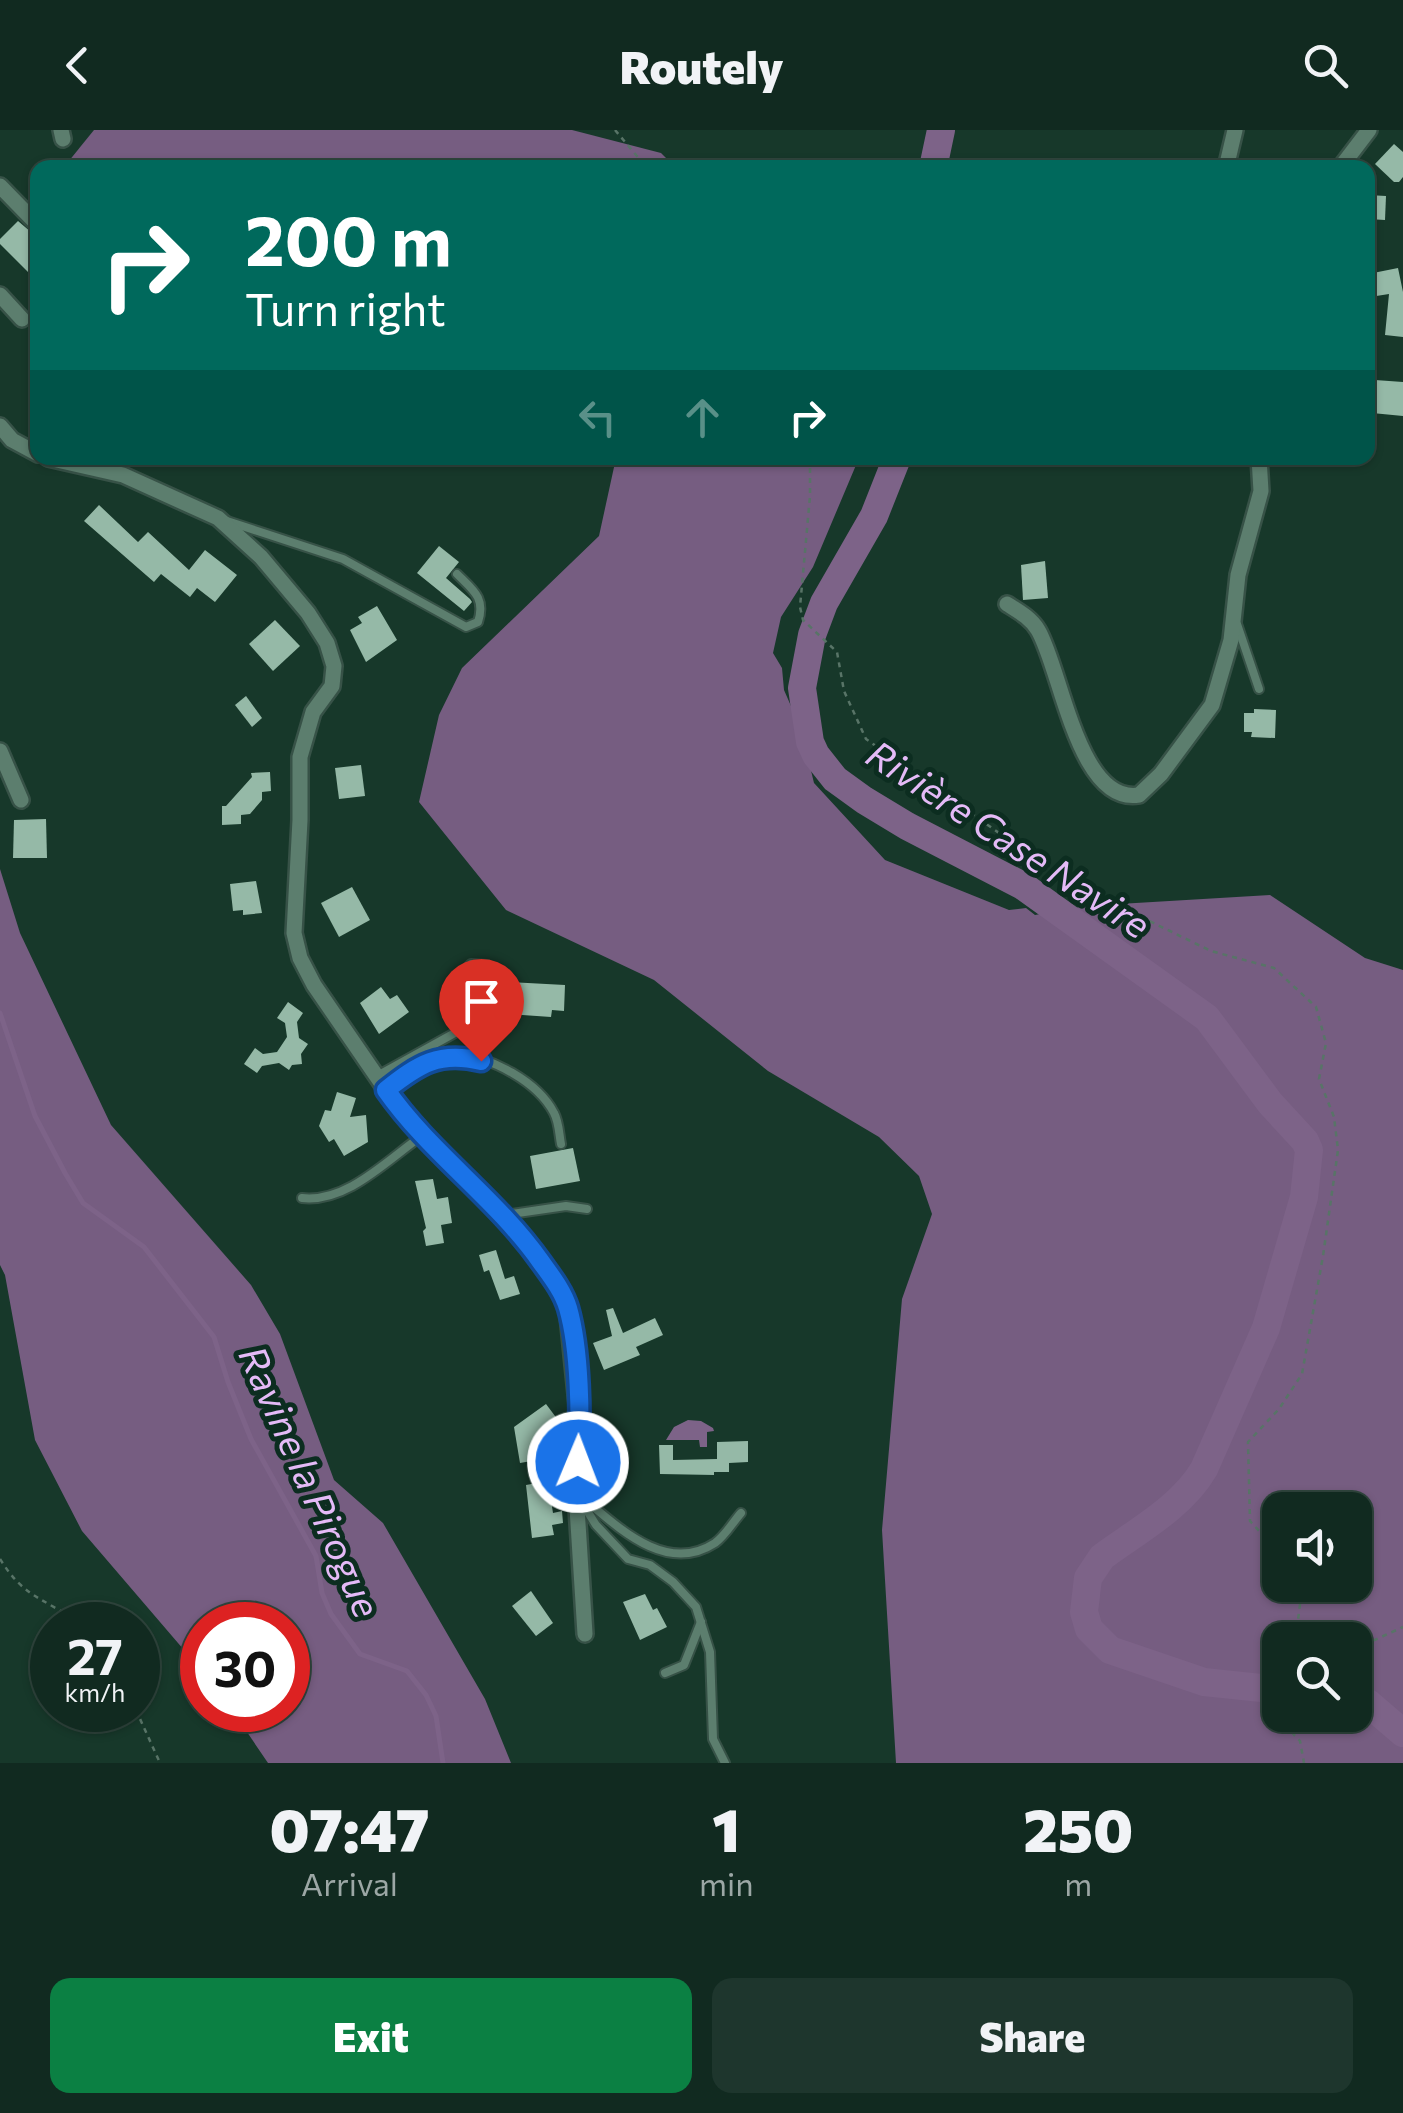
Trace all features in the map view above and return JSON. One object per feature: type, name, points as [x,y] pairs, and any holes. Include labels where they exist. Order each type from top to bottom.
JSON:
[{"type":"street","points":[[1228,160],[1235,130]]},
{"type":"street","points":[[1346,160],[1369,130]]},
{"type":"street","points":[[0,186],[30,217]]},
{"type":"street","points":[[0,295],[22,320]]},
{"type":"street","points":[[0,426],[12,440],[30,450]]},
{"type":"street","points":[[78,465],[122,475],[218,518],[261,557],[308,613],[327,643],[334,666],[332,686],[313,712],[300,757],[294,933],[300,958],[314,985],[422,1135],[504,1215],[556,1283],[568,1306],[580,1433],[576,1492],[585,1634]]},
{"type":"street","points":[[1008,604],[1038,629],[1083,749],[1106,786],[1118,795],[1139,795],[1161,774],[1212,706],[1230,640],[1238,576],[1261,491],[1259,465]]},
{"type":"street","points":[[0,751],[20,800]]},
{"type":"lane","points":[[218,518],[343,558],[466,627],[478,622],[482,611],[480,596],[457,574]]},
{"type":"lane","points":[[1234,615],[1259,689]]},
{"type":"lane","points":[[382,1083],[462,1029],[466,1019],[464,970],[471,964],[487,965]]},
{"type":"lane","points":[[382,1083],[446,1056],[481,1061],[518,1077],[546,1100],[556,1116],[561,1144]]},
{"type":"lane","points":[[302,1198],[320,1200],[339,1194],[422,1135]]},
{"type":"lane","points":[[504,1215],[566,1206],[587,1209]]},
{"type":"lane","points":[[576,1492],[629,1536],[656,1550],[684,1552],[715,1543],[741,1513]]},
{"type":"lane","points":[[576,1492],[596,1525],[628,1558],[650,1565],[674,1582],[696,1607],[710,1652],[713,1739],[726,1763]]},
{"type":"lane","points":[[665,1673],[684,1665],[700,1622]]},
{"type":"path","points":[[615,130],[640,160]]},
{"type":"path","points":[[810,465],[800,607],[803,620],[837,652],[844,691],[866,740],[1068,881],[1210,951],[1274,968],[1316,1007],[1326,1042],[1319,1079],[1334,1117],[1338,1150],[1302,1374],[1279,1409],[1248,1442],[1250,1521],[1262,1534]]},
{"type":"path","points":[[0,1559],[12,1578],[44,1602]]},
{"type":"path","points":[[1372,1640],[1403,1627]]},
{"type":"path","points":[[146,1732],[160,1763]]},
{"type":"path","points":[[1291,1732],[1300,1741],[1304,1763]]},
{"type":"shaded area","points":[[94,130],[572,130],[661,153],[668,160],[70,160]]},
{"type":"shaded area","points":[[614,465],[856,465],[813,567],[781,617],[773,653],[782,668],[784,690],[801,729],[814,783],[885,860],[1009,910],[1026,908],[1035,915],[1086,906],[1098,914],[1119,904],[1270,895],[1365,958],[1403,970],[1403,1763],[896,1763],[882,1530],[902,1299],[932,1214],[919,1176],[879,1137],[768,1071],[654,980],[506,910],[419,802],[439,715],[462,668],[599,536]]},
{"type":"shaded area","points":[[0,869],[20,933],[111,1125],[251,1285],[280,1334],[334,1480],[383,1523],[485,1699],[511,1763],[268,1763],[247,1732],[310,1732],[310,1602],[180,1602],[180,1645],[160,1622],[160,1602],[143,1602],[82,1531],[35,1440],[0,1265]]},
{"type":"shaded area","points":[[688,1420],[701,1421],[713,1428],[714,1431],[707,1432],[707,1447],[700,1447],[699,1440],[666,1440],[674,1427]]},
{"type":"building","points":[[1394,144],[1403,152],[1403,177],[1399,182],[1375,164]]},
{"type":"building","points":[[1375,195],[1386,196],[1385,220],[1375,219]]},
{"type":"building","points":[[18,221],[30,231],[30,274],[0,244],[0,239]]},
{"type":"building","points":[[1398,268],[1403,292],[1403,337],[1385,335],[1389,294],[1375,296],[1375,273]]},
{"type":"building","points":[[1375,380],[1403,382],[1403,416],[1375,413]]},
{"type":"building","points":[[99,505],[138,542],[148,532],[189,570],[205,550],[237,575],[215,602],[197,588],[190,597],[161,574],[154,582],[84,521]]},
{"type":"building","points":[[439,546],[459,562],[446,578],[472,602],[464,611],[417,573]]},
{"type":"building","points":[[1045,561],[1048,598],[1023,600],[1021,565]]},
{"type":"building","points":[[377,606],[397,640],[366,662],[350,630],[362,623],[358,617]]},
{"type":"building","points":[[275,620],[300,646],[273,671],[249,644]]},
{"type":"building","points":[[246,696],[262,718],[252,727],[235,705]]},
{"type":"building","points":[[1254,709],[1276,710],[1275,738],[1251,737],[1252,732],[1244,732],[1244,713],[1254,713]]},
{"type":"building","points":[[361,765],[365,796],[339,799],[335,768]]},
{"type":"building","points":[[270,772],[271,791],[262,792],[262,800],[250,814],[241,815],[241,824],[222,825],[222,806],[252,777],[251,773]]},
{"type":"building","points":[[46,819],[47,858],[13,858],[14,820]]},
{"type":"building","points":[[256,881],[262,913],[243,915],[243,910],[233,911],[230,884]]},
{"type":"building","points":[[352,887],[370,920],[339,937],[321,903]]},
{"type":"building","points":[[509,982],[565,985],[564,1011],[552,1010],[551,1017],[507,1014]]},
{"type":"building","points":[[381,987],[390,999],[397,995],[409,1012],[379,1034],[360,1003]]},
{"type":"building","points":[[288,1002],[303,1013],[297,1022],[299,1038],[308,1044],[301,1054],[302,1064],[292,1065],[289,1070],[279,1063],[262,1066],[257,1073],[244,1064],[255,1048],[263,1054],[277,1052],[287,1037],[285,1023],[277,1018]]},
{"type":"building","points":[[337,1092],[356,1098],[350,1117],[366,1115],[368,1142],[344,1156],[334,1139],[329,1142],[319,1126],[325,1110],[331,1111]]},
{"type":"building","points":[[573,1148],[580,1181],[536,1189],[530,1156]]},
{"type":"building","points":[[433,1179],[437,1199],[448,1197],[452,1223],[441,1225],[444,1243],[426,1246],[426,1228],[415,1181]]},
{"type":"building","points":[[496,1250],[505,1279],[514,1276],[520,1294],[500,1300],[479,1255]]},
{"type":"building","points":[[613,1308],[623,1333],[655,1318],[663,1335],[636,1347],[640,1355],[604,1370],[593,1343],[612,1336],[606,1310]]},
{"type":"building","points":[[546,1404],[558,1420],[541,1448],[543,1459],[520,1463],[514,1427]]},
{"type":"building","points":[[748,1441],[748,1462],[729,1463],[729,1472],[660,1474],[659,1445],[673,1445],[673,1460],[717,1459],[717,1442]]},
{"type":"building","points":[[548,1481],[553,1513],[562,1511],[563,1523],[552,1525],[554,1535],[532,1538],[526,1485]]},
{"type":"building","points":[[531,1591],[553,1623],[536,1636],[512,1606]]},
{"type":"building","points":[[645,1594],[667,1627],[640,1640],[623,1602]]},
{"type":"waterway","name":"Rivière Case Navire","points":[[935,160],[941,130]]},
{"type":"waterway","name":"Rivière Case Navire","points":[[894,465],[874,516],[824,603],[812,635],[802,688],[810,742],[816,755],[835,779],[864,800],[1023,886],[1207,1018],[1309,1150],[1304,1197],[1266,1328],[1204,1469],[1171,1507],[1102,1557],[1088,1578],[1084,1612],[1089,1629],[1110,1650],[1204,1682],[1262,1688]]},
{"type":"waterway","name":"Ravine la Pirogue","points":[[0,1013],[35,1116],[65,1173],[83,1203],[144,1247],[214,1337],[251,1439],[316,1556],[322,1593],[331,1614],[360,1654],[407,1671],[426,1695],[436,1716],[443,1763]]},
{"type":"waterway","name":"Rivière Case Navire","points":[[1372,1706],[1403,1733]]},
{"type":"route","points":[[481,1061],[446,1056],[428,1062],[386,1090],[422,1135],[504,1215],[556,1283],[568,1306],[580,1433],[578,1462]]}]
